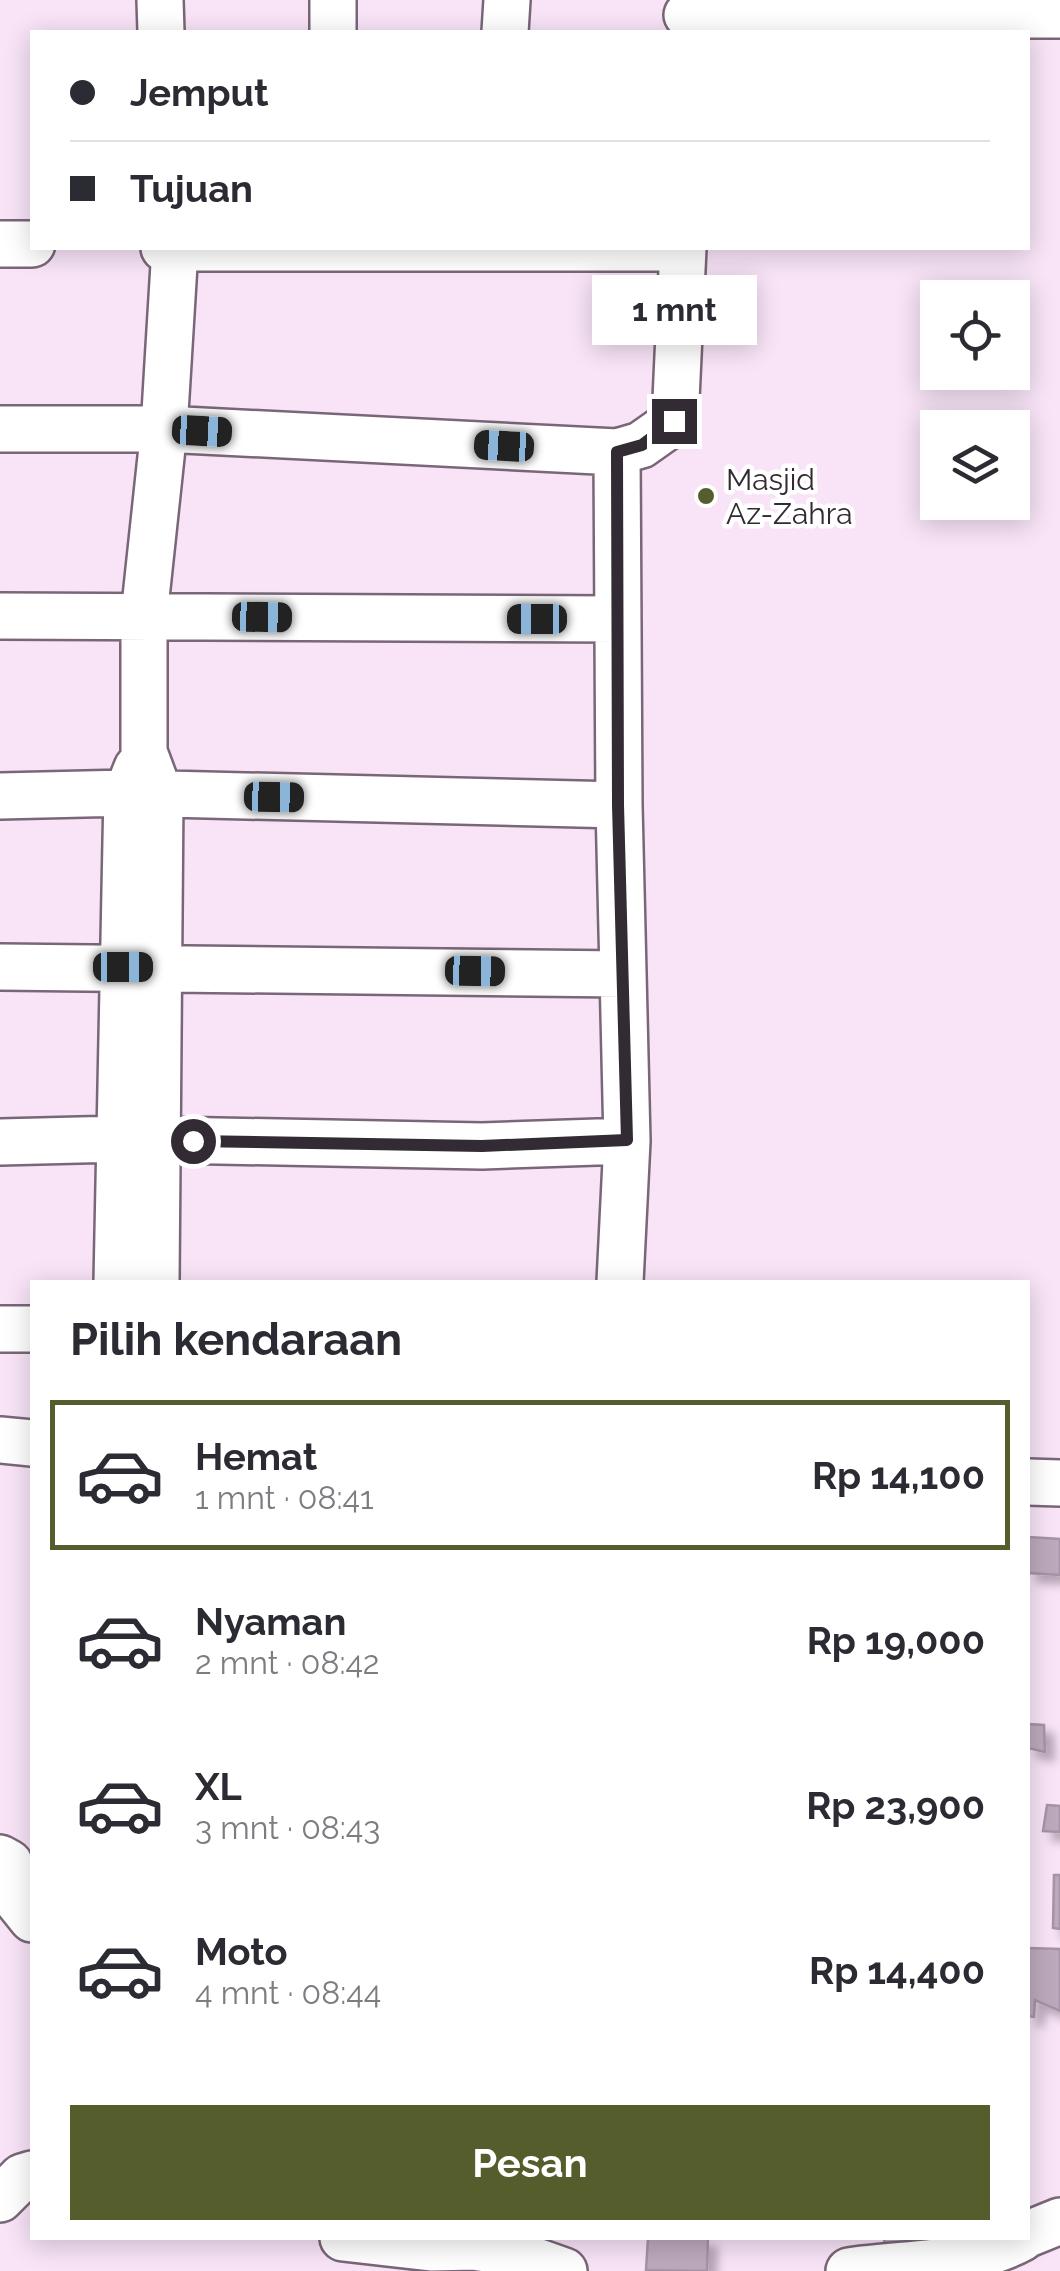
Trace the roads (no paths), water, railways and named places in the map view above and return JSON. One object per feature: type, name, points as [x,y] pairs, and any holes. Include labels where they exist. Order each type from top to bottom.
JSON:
[{"type":"street","points":[[160,0],[161,30]]},
{"type":"street","points":[[333,0],[333,30]]},
{"type":"street","points":[[505,30],[507,0]]},
{"type":"street","points":[[687,16],[1060,15]]},
{"type":"street","points":[[0,244],[30,244]]},
{"type":"street","points":[[116,1280],[138,1140],[144,616],[164,429],[175,250]]},
{"type":"street","points":[[0,428],[164,429],[617,452],[642,445],[674,421],[684,250]]},
{"type":"street","points":[[617,452],[618,805],[627,1140],[620,1280]]},
{"type":"street","points":[[0,616],[616,619]]},
{"type":"street","points":[[0,796],[143,794],[618,805]]},
{"type":"street","points":[[0,967],[623,974]]},
{"type":"street","points":[[138,1140],[156,1280]]},
{"type":"street","points":[[0,1142],[138,1140],[482,1146],[627,1140]]},
{"type":"street","points":[[0,1329],[30,1328]]},
{"type":"street","points":[[0,1440],[30,1443]]},
{"type":"street","points":[[1030,1482],[1060,1483]]},
{"type":"street","points":[[0,1858],[10,1862],[16,1900],[30,1917]]},
{"type":"street","points":[[0,2199],[22,2177],[30,2175]]},
{"type":"street","points":[[1030,2234],[1060,2221]]},
{"type":"street","points":[[361,2240],[516,2254],[564,2271]]},
{"type":"street","points":[[849,2271],[954,2260],[990,2252],[1016,2240]]},
{"type":"place","name":"Masjid Az-Zahra","points":[[706,496]]}]
